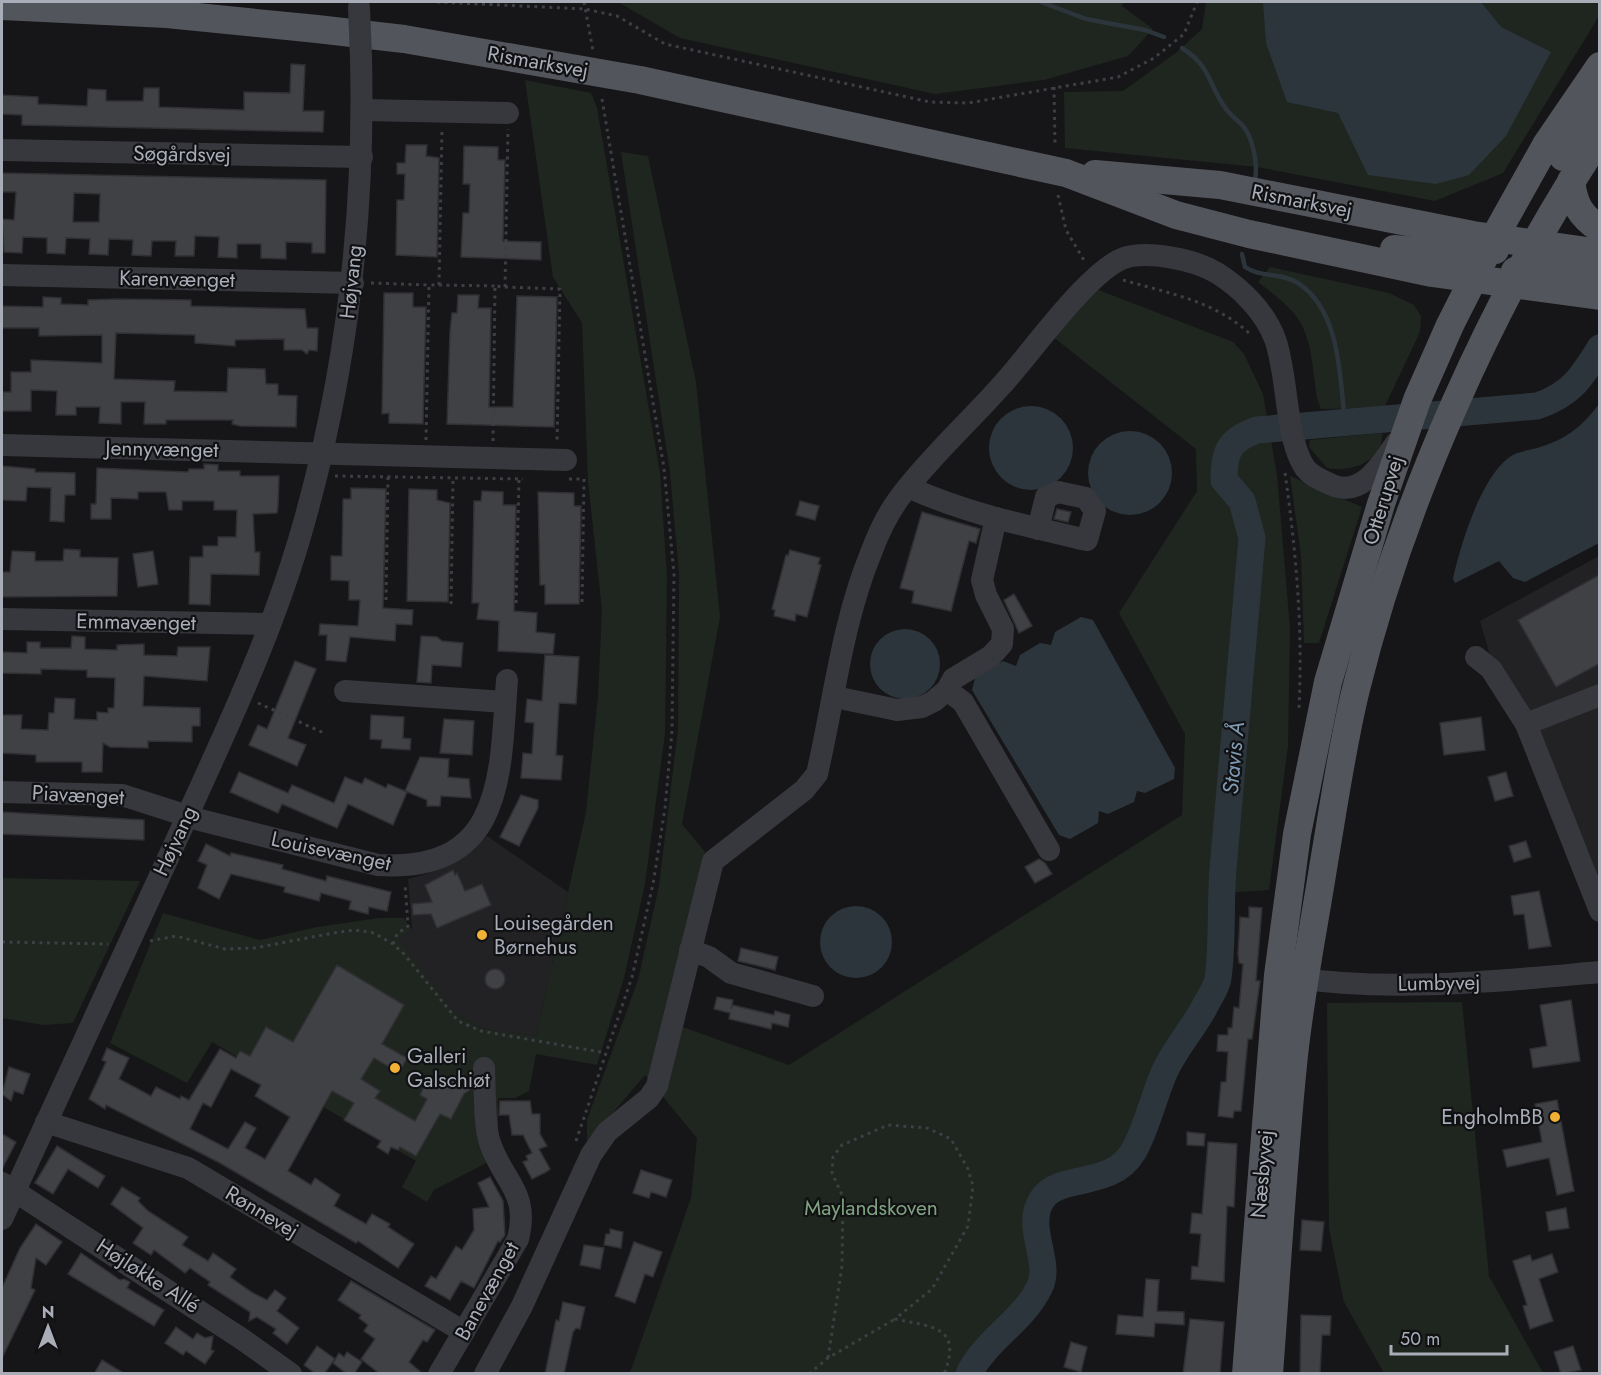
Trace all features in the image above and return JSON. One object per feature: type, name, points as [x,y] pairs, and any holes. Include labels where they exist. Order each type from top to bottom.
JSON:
[{"type":"main road","name":"Rismarksvej","points":[[2,6],[167,14],[404,39],[639,80],[1062,184],[1249,234],[1358,258],[1503,262]]},
{"type":"main road","name":"Otterupvej","points":[[1292,977],[1297,834],[1328,682],[1388,510],[1503,262],[1546,145],[1599,66]]},
{"type":"main road","points":[[1503,262],[1599,101]]},
{"type":"main road","name":"Otterupvej","points":[[1292,977],[1336,791],[1356,689],[1405,532],[1425,431],[1503,262],[1557,207],[1599,138]]},
{"type":"main road","points":[[1572,181],[1574,201],[1584,218],[1599,229]]},
{"type":"main road","name":"Rismarksvej","points":[[1062,184],[1220,185],[1503,262]]},
{"type":"main road","points":[[1503,262],[1599,253]]},
{"type":"main road","points":[[1503,262],[1597,287]]},
{"type":"main road","points":[[1382,603],[1388,510]]},
{"type":"main road","name":"Næsbyvej","points":[[1246,1374],[1292,977]]},
{"type":"main road","name":"Næsbyvej","points":[[1269,1374],[1294,1054],[1292,977]]},
{"type":"street","name":"Højvang","points":[[2,1220],[8,1186],[46,1122],[187,815],[270,624],[298,542],[322,453],[342,356],[353,283],[362,157],[363,110],[359,4]]},
{"type":"street","points":[[363,110],[508,113]]},
{"type":"street","name":"Søgårdsvej","points":[[2,150],[362,157]]},
{"type":"street","points":[[1101,271],[1124,258],[1144,255],[1179,259],[1215,272],[1257,306],[1275,339],[1295,441],[1304,467],[1314,477],[1336,487],[1357,486],[1425,431]]},
{"type":"street","name":"Banevænget","points":[[485,1374],[522,1306],[583,1152],[653,1093],[713,861],[814,779],[835,697],[846,637],[865,569],[893,508],[945,442],[1000,387],[1101,271]]},
{"type":"street","name":"Karenvænget","points":[[2,275],[353,283]]},
{"type":"street","name":"Jennyvænget","points":[[2,445],[322,453]]},
{"type":"street","points":[[322,453],[492,458],[562,467]]},
{"type":"street","points":[[1357,486],[1388,510]]},
{"type":"street","points":[[908,487],[942,502],[1038,529]]},
{"type":"street","points":[[835,697],[907,711],[929,704],[947,690],[961,672],[991,656],[1002,644],[1003,630],[986,595],[982,580],[996,518]]},
{"type":"street","name":"Emmavænget","points":[[2,619],[270,624]]},
{"type":"street","points":[[1476,657],[1491,669],[1526,723],[1599,911]]},
{"type":"street","name":"Louisevænget","points":[[187,815],[378,865],[404,867],[423,864],[451,853],[475,832],[489,811],[500,779],[507,680]]},
{"type":"street","points":[[947,690],[963,702],[1049,850]]},
{"type":"street","points":[[345,691],[505,702]]},
{"type":"street","points":[[1526,723],[1599,695]]},
{"type":"street","name":"Piavænget","points":[[2,792],[122,795],[187,815]]},
{"type":"street","points":[[690,950],[709,957],[731,973],[813,996]]},
{"type":"street","name":"Lumbyvej","points":[[1292,977],[1398,984],[1481,983],[1599,972]]},
{"type":"street","name":"Banevænget","points":[[439,1374],[518,1239],[523,1220],[518,1196],[489,1142],[484,1068]]},
{"type":"street","name":"Rønnevej","points":[[46,1122],[188,1168],[464,1332]]},
{"type":"street","name":"Højløkke Allé","points":[[8,1186],[243,1338],[291,1374]]},
{"type":"path","points":[[437,2],[585,9],[617,16],[665,44],[930,102],[968,103],[1118,77],[1154,58],[1184,34],[1197,2]]},
{"type":"path","points":[[584,2],[594,53]]},
{"type":"path","points":[[1054,87],[1055,144]]},
{"type":"path","points":[[583,1152],[606,1053],[632,977],[653,884],[665,808],[672,731],[674,574],[664,468],[602,99]]},
{"type":"path","points":[[439,285],[443,110]]},
{"type":"path","points":[[505,287],[508,113]]},
{"type":"path","points":[[1062,184],[1066,230],[1082,261],[1119,279],[1204,304],[1227,314],[1254,339]]},
{"type":"path","points":[[353,283],[560,289],[562,467],[584,480],[582,603]]},
{"type":"path","points":[[426,456],[429,285]]},
{"type":"path","points":[[492,458],[495,286]]},
{"type":"path","points":[[1284,467],[1297,556],[1301,664],[1299,712]]},
{"type":"path","points":[[316,476],[530,479]]},
{"type":"path","points":[[386,600],[388,476]]},
{"type":"path","points":[[451,604],[453,478]]},
{"type":"path","points":[[516,603],[519,479]]},
{"type":"path","points":[[240,695],[326,734]]},
{"type":"path","points":[[393,944],[397,934],[408,926],[404,867]]},
{"type":"path","points":[[2,942],[128,945],[176,936],[225,949],[255,948],[355,930],[374,933],[393,944],[458,1021],[481,1031],[606,1053]]},
{"type":"path","points":[[809,1374],[828,1358],[895,1319],[932,1289],[968,1226],[973,1186],[968,1169],[951,1139],[927,1128],[888,1125],[842,1145],[833,1157],[832,1173],[843,1197],[842,1266],[828,1358]]},
{"type":"path","points":[[895,1319],[937,1329],[948,1338],[952,1353],[945,1374]]},
{"type":"shaded area","points":[[1263,2],[1481,2],[1501,27],[1551,52],[1506,136],[1469,175],[1436,184],[1368,175],[1338,113],[1287,102],[1266,43]]},
{"type":"shaded area","points":[[1599,404],[1599,543],[1525,582],[1513,578],[1499,561],[1455,583],[1453,579],[1467,529],[1483,491],[1503,462],[1515,454],[1547,445],[1572,432]]},
{"type":"shaded area","points":[[1031,406],[1047,409],[1061,418],[1070,432],[1073,448],[1070,464],[1061,478],[1047,487],[1031,490],[1015,487],[1001,478],[992,464],[989,448],[992,432],[1001,418],[1015,409]]},
{"type":"shaded area","points":[[1130,431],[1153,438],[1165,450],[1172,473],[1165,496],[1153,508],[1130,515],[1107,508],[1095,496],[1088,473],[1095,450],[1107,438]]},
{"type":"shaded area","points":[[1599,556],[1599,918],[1502,697],[1480,621]]},
{"type":"shaded area","points":[[1081,617],[1093,620],[1175,768],[1174,779],[1145,793],[1137,791],[1134,802],[1108,814],[1099,811],[1098,823],[1070,839],[1059,835],[972,690],[975,678],[1003,661],[1016,666],[1020,655],[1040,643],[1051,645],[1055,632]]},
{"type":"shaded area","points":[[905,629],[918,632],[930,639],[937,651],[940,664],[937,677],[930,689],[918,696],[905,699],[892,696],[880,689],[873,677],[870,664],[873,651],[880,639],[892,632]]},
{"type":"shaded area","name":"Louisegården Børnehus","points":[[487,836],[568,892],[536,1036],[480,1028],[455,1013],[398,940],[412,930],[408,879],[426,874],[464,857]]},
{"type":"shaded area","points":[[856,906],[870,909],[882,916],[889,928],[892,942],[889,956],[882,968],[870,975],[856,978],[842,975],[830,968],[823,956],[820,942],[823,928],[830,916],[842,909]]},
{"type":"green space","points":[[618,2],[1124,2],[1122,6],[1153,29],[1128,56],[1044,80],[935,94],[680,38]]},
{"type":"green space","points":[[1206,2],[1599,2],[1599,16],[1503,173],[1435,201],[1257,167],[1065,148],[1064,92],[1123,91],[1177,52],[1202,29]]},
{"type":"green space","points":[[525,80],[591,93],[597,108],[660,473],[667,576],[665,734],[645,884],[624,978],[597,1065],[536,1054],[529,1091],[515,1098],[498,1098],[498,1140],[506,1153],[434,1190],[427,1202],[402,1187],[416,1161],[212,1042],[187,1083],[110,1043],[163,913],[260,940],[317,927],[379,918],[404,918],[412,930],[399,940],[455,1013],[480,1028],[536,1036],[586,812],[598,696],[602,610],[588,481],[582,323],[553,277]]},
{"type":"green space","name":"Maylandskoven","points":[[621,152],[648,156],[696,382],[720,617],[682,824],[705,852],[663,1020],[789,1065],[1182,815],[1185,734],[1119,613],[1197,491],[1196,449],[1053,337],[1096,289],[1233,342],[1244,354],[1263,394],[1277,475],[1290,628],[1288,746],[1269,890],[1221,893],[1220,959],[1215,991],[1165,1070],[1137,1146],[1131,1157],[1115,1172],[1061,1186],[1051,1190],[1043,1197],[1035,1216],[1043,1267],[1039,1289],[1022,1314],[986,1350],[969,1373],[630,1373],[691,1198],[697,1138],[645,1075],[587,1143],[587,1120],[638,980],[659,886],[678,729],[679,574],[670,472]]},
{"type":"green space","points":[[1270,267],[1389,293],[1414,305],[1421,316],[1420,332],[1384,408],[1321,409],[1303,327],[1290,309],[1258,282]]},
{"type":"green space","points":[[1382,433],[1381,443],[1371,458],[1355,467],[1345,469],[1327,468],[1309,447],[1310,440]]},
{"type":"green space","points":[[1290,476],[1362,507],[1319,643],[1304,643],[1301,555]]},
{"type":"green space","points":[[2,878],[140,881],[73,1023],[43,1025],[2,1018]]},
{"type":"green space","points":[[1462,1002],[1489,1276],[1543,1373],[1384,1373],[1344,1302],[1329,1229],[1327,1003]]},
{"type":"building","points":[[291,64],[305,65],[303,111],[324,111],[323,132],[22,125],[22,115],[2,114],[2,95],[38,97],[38,104],[87,106],[88,89],[106,90],[106,101],[143,101],[144,88],[159,88],[159,107],[244,110],[244,92],[290,93]]},
{"type":"building","points":[[406,145],[427,145],[426,156],[439,158],[437,257],[396,255],[397,200],[404,200],[405,174],[397,174],[397,163],[405,163]]},
{"type":"building","points":[[464,146],[498,147],[498,160],[505,160],[503,241],[541,242],[541,260],[461,257],[463,213],[469,213],[470,184],[463,184]]},
{"type":"building","points":[[2,173],[326,180],[325,253],[312,253],[312,243],[286,242],[286,259],[261,258],[261,244],[237,244],[237,258],[218,257],[219,237],[195,236],[194,256],[175,256],[176,241],[152,241],[151,256],[132,255],[133,240],[109,239],[108,255],[89,254],[90,239],[66,238],[65,254],[47,253],[47,238],[23,237],[22,253],[4,252],[2,219],[14,220],[16,192],[2,192]],"holes":[[[74,193],[100,194],[99,222],[73,222]]]},
{"type":"building","points":[[384,293],[413,293],[413,307],[426,307],[423,424],[389,423],[389,413],[382,414]]},
{"type":"building","points":[[458,295],[479,295],[478,308],[491,308],[489,407],[513,407],[517,296],[557,297],[554,427],[447,424],[450,331],[452,313],[457,313]]},
{"type":"building","points":[[43,297],[61,298],[61,304],[88,305],[88,300],[117,299],[191,300],[191,306],[305,309],[307,328],[318,328],[317,351],[309,350],[307,354],[302,350],[284,350],[284,339],[235,340],[235,346],[195,343],[195,335],[116,333],[114,379],[175,381],[174,391],[227,392],[228,368],[265,369],[266,384],[278,384],[278,395],[297,396],[296,427],[240,426],[232,424],[233,420],[166,420],[166,424],[144,424],[145,402],[121,402],[121,424],[99,423],[100,407],[76,407],[76,415],[56,415],[57,391],[31,390],[31,411],[2,411],[3,392],[11,392],[11,372],[31,372],[31,360],[102,363],[102,335],[39,336],[39,328],[2,328],[2,306],[43,307]]},
{"type":"building","points":[[204,464],[218,465],[218,471],[240,471],[240,476],[279,476],[277,513],[253,514],[255,552],[260,552],[259,575],[211,574],[210,605],[189,604],[190,557],[203,557],[203,546],[218,546],[218,537],[236,537],[237,510],[214,510],[214,501],[182,501],[182,510],[169,510],[166,492],[138,492],[138,499],[111,498],[111,519],[91,519],[91,504],[96,504],[97,468],[188,472],[189,469],[204,469]]},
{"type":"building","points":[[2,466],[35,469],[35,472],[75,473],[75,495],[65,495],[64,522],[50,521],[51,488],[27,487],[26,501],[2,500]]},
{"type":"building","points":[[351,488],[386,489],[383,608],[413,610],[412,625],[396,624],[395,641],[350,637],[346,662],[326,660],[327,635],[319,635],[320,624],[358,626],[360,600],[349,600],[349,581],[331,580],[331,556],[342,556],[343,499],[351,499]]},
{"type":"building","points":[[409,489],[437,490],[437,500],[450,503],[448,602],[407,601]]},
{"type":"building","points":[[482,491],[503,492],[503,505],[516,505],[514,611],[537,613],[536,632],[555,634],[553,654],[498,651],[499,621],[477,619],[479,603],[472,603],[474,501],[481,501]]},
{"type":"building","points":[[538,492],[574,493],[574,506],[581,506],[579,604],[545,604],[545,585],[540,585]]},
{"type":"building","points":[[800,501],[819,506],[815,520],[796,515]]},
{"type":"building","points":[[1057,509],[1071,512],[1068,522],[1054,519]]},
{"type":"building","points":[[922,512],[980,529],[976,543],[969,541],[951,611],[912,603],[914,591],[900,588]]},
{"type":"building","points":[[64,549],[80,550],[80,557],[118,558],[117,596],[2,597],[2,572],[10,572],[12,551],[35,552],[35,561],[63,561]]},
{"type":"building","points":[[790,550],[820,558],[818,564],[821,565],[807,617],[796,614],[795,621],[774,616],[775,610],[772,609],[786,555],[788,556]]},
{"type":"building","points":[[153,551],[158,584],[138,587],[133,554]]},
{"type":"building","points":[[1599,575],[1599,664],[1556,687],[1518,620]]},
{"type":"building","points":[[1014,594],[1032,626],[1019,633],[1004,600]]},
{"type":"building","points":[[72,636],[85,637],[85,649],[117,650],[117,645],[144,644],[144,655],[177,656],[178,647],[210,647],[207,681],[144,676],[143,706],[200,708],[200,726],[192,726],[192,742],[148,741],[148,748],[110,747],[103,743],[102,772],[82,772],[82,762],[36,762],[36,755],[2,753],[2,715],[22,715],[21,729],[48,730],[49,713],[54,713],[55,698],[75,699],[74,719],[97,720],[97,712],[108,713],[108,708],[114,708],[115,678],[87,677],[87,670],[41,669],[41,674],[2,673],[2,652],[27,653],[27,642],[40,642],[40,648],[71,648]]},
{"type":"building","points":[[421,636],[463,643],[461,667],[432,665],[431,683],[417,682]]},
{"type":"building","points":[[545,655],[579,657],[576,704],[559,703],[556,755],[563,756],[561,780],[521,778],[523,753],[532,754],[534,723],[525,722],[527,699],[542,701]]},
{"type":"building","points":[[295,661],[316,669],[288,738],[306,745],[297,766],[249,745],[258,725],[267,729]]},
{"type":"building","points":[[371,715],[404,717],[403,738],[411,739],[410,750],[381,748],[382,740],[370,739]]},
{"type":"building","points":[[1481,717],[1485,750],[1444,755],[1440,723]]},
{"type":"building","points":[[444,719],[474,721],[472,755],[440,753]]},
{"type":"building","points":[[420,757],[449,759],[448,777],[469,779],[471,798],[441,796],[440,806],[427,806],[427,800],[405,791]]},
{"type":"building","points":[[239,772],[288,793],[292,785],[334,803],[345,777],[362,784],[365,778],[386,788],[388,784],[407,792],[393,825],[348,804],[337,828],[282,804],[278,813],[230,792]]},
{"type":"building","points":[[1506,772],[1513,796],[1495,801],[1488,777]]},
{"type":"building","points":[[521,795],[538,800],[538,808],[519,846],[500,837]]},
{"type":"building","points":[[2,812],[144,820],[144,840],[2,834]]},
{"type":"building","points":[[1526,841],[1531,857],[1514,862],[1509,846]]},
{"type":"building","points":[[206,844],[230,856],[231,853],[283,865],[282,869],[326,881],[327,876],[391,892],[387,911],[369,907],[368,914],[349,909],[351,901],[321,893],[319,901],[284,892],[285,887],[231,874],[219,899],[198,888],[207,865],[198,861]]},
{"type":"building","points":[[1039,859],[1045,863],[1052,874],[1035,883],[1025,867]]},
{"type":"building","points":[[453,870],[455,875],[457,873],[465,891],[482,884],[491,905],[437,928],[431,914],[413,915],[412,904],[432,902],[425,885]]},
{"type":"building","points":[[1539,891],[1551,946],[1529,949],[1524,914],[1514,915],[1511,896]]},
{"type":"building","points":[[1249,907],[1262,908],[1256,981],[1260,981],[1252,1039],[1248,1039],[1241,1111],[1234,1111],[1233,1118],[1218,1116],[1221,1082],[1226,1082],[1228,1052],[1217,1051],[1218,1035],[1228,1035],[1228,1028],[1232,1028],[1234,1007],[1239,1008],[1243,964],[1239,963],[1238,954],[1240,917],[1249,918]]},
{"type":"building","points":[[741,948],[778,957],[775,970],[738,961]]},
{"type":"building","points":[[337,965],[404,1005],[382,1044],[407,1058],[399,1073],[374,1058],[361,1079],[380,1091],[375,1098],[415,1121],[427,1099],[420,1095],[429,1076],[446,1084],[463,1074],[471,1089],[464,1094],[451,1119],[440,1114],[416,1156],[400,1147],[398,1150],[391,1147],[388,1154],[377,1147],[381,1141],[344,1120],[354,1103],[332,1091],[288,1171],[311,1185],[315,1178],[340,1195],[334,1206],[366,1224],[372,1214],[390,1224],[388,1227],[414,1244],[398,1268],[358,1241],[356,1243],[220,1163],[106,1105],[105,1109],[89,1099],[106,1062],[102,1060],[107,1048],[129,1058],[119,1079],[151,1096],[156,1087],[180,1099],[181,1096],[189,1100],[220,1049],[236,1058],[240,1051],[250,1056],[266,1027],[293,1042]],"holes":[[[231,1069],[261,1085],[255,1096],[290,1117],[265,1159],[245,1148],[256,1128],[245,1122],[228,1149],[190,1129],[203,1103],[211,1107]]]},
{"type":"building","points":[[495,969],[502,972],[505,979],[502,986],[495,989],[488,986],[485,979],[488,972]]},
{"type":"building","points":[[717,997],[733,1000],[731,1009],[732,1005],[774,1015],[775,1011],[790,1015],[788,1027],[772,1023],[771,1029],[729,1019],[730,1013],[714,1009]]},
{"type":"building","points":[[1571,1000],[1580,1061],[1533,1068],[1530,1049],[1547,1046],[1540,1005]]},
{"type":"building","points":[[9,1067],[30,1074],[23,1094],[14,1091],[11,1101],[2,1094]]},
{"type":"building","points":[[1557,1100],[1574,1191],[1557,1195],[1549,1158],[1507,1167],[1503,1150],[1542,1142],[1535,1104]]},
{"type":"building","points":[[500,1101],[530,1101],[532,1114],[540,1114],[540,1134],[547,1146],[539,1149],[550,1169],[546,1172],[532,1179],[523,1162],[528,1160],[526,1156],[532,1153],[523,1135],[512,1135],[509,1115],[499,1115]]},
{"type":"building","points":[[1187,1132],[1205,1134],[1204,1146],[1187,1145]]},
{"type":"building","points":[[2,1134],[16,1142],[2,1169]]},
{"type":"building","points":[[1208,1142],[1237,1144],[1234,1207],[1227,1206],[1224,1282],[1191,1279],[1192,1266],[1198,1267],[1201,1234],[1190,1233],[1192,1213],[1202,1214]]},
{"type":"building","points":[[57,1146],[105,1176],[98,1188],[68,1169],[53,1194],[35,1183]]},
{"type":"building","points":[[641,1170],[672,1180],[666,1197],[651,1192],[649,1198],[633,1193]]},
{"type":"building","points":[[490,1177],[503,1201],[505,1235],[500,1242],[498,1241],[474,1288],[461,1281],[450,1300],[425,1286],[431,1276],[436,1279],[456,1246],[462,1250],[474,1230],[473,1209],[489,1207],[478,1183]]},
{"type":"building","points":[[122,1187],[140,1198],[138,1201],[148,1211],[188,1237],[182,1245],[208,1261],[213,1253],[236,1269],[230,1277],[253,1293],[267,1300],[275,1290],[286,1298],[277,1311],[299,1328],[287,1344],[273,1333],[276,1329],[257,1317],[249,1321],[250,1312],[208,1285],[210,1282],[190,1268],[185,1273],[154,1250],[151,1255],[133,1243],[143,1228],[111,1204]]},
{"type":"building","points":[[1566,1208],[1569,1228],[1549,1231],[1546,1212]]},
{"type":"building","points":[[1302,1220],[1324,1222],[1321,1251],[1300,1250]]},
{"type":"building","points":[[36,1224],[62,1242],[46,1265],[36,1258],[31,1288],[35,1290],[2,1358],[2,1288],[20,1248]]},
{"type":"building","points":[[610,1229],[623,1232],[621,1248],[604,1245],[606,1234],[610,1234]]},
{"type":"building","points":[[634,1242],[662,1252],[653,1277],[645,1274],[635,1303],[615,1296]]},
{"type":"building","points":[[584,1245],[604,1248],[600,1269],[580,1265]]},
{"type":"building","points":[[81,1253],[120,1280],[130,1282],[127,1288],[164,1310],[154,1326],[68,1274]]},
{"type":"building","points":[[1552,1254],[1558,1272],[1539,1279],[1553,1321],[1530,1329],[1523,1306],[1527,1305],[1513,1261],[1530,1255],[1532,1261]]},
{"type":"building","points":[[1146,1279],[1159,1280],[1157,1311],[1184,1312],[1184,1325],[1155,1323],[1154,1337],[1116,1334],[1118,1315],[1143,1317]]},
{"type":"building","points":[[351,1281],[435,1330],[427,1342],[423,1340],[409,1362],[423,1374],[380,1374],[361,1359],[375,1339],[364,1331],[368,1325],[359,1318],[361,1315],[338,1300]]},
{"type":"building","points":[[563,1302],[585,1307],[580,1329],[576,1328],[573,1332],[564,1374],[545,1374],[556,1320],[559,1321]]},
{"type":"building","points":[[1301,1315],[1331,1316],[1330,1335],[1322,1335],[1320,1374],[1300,1374]]},
{"type":"building","points":[[1190,1319],[1224,1322],[1220,1374],[1183,1374]]},
{"type":"building","points":[[176,1327],[193,1339],[197,1333],[205,1338],[213,1336],[211,1350],[214,1351],[205,1364],[186,1351],[183,1355],[165,1343]]},
{"type":"building","points":[[1071,1342],[1087,1347],[1081,1372],[1064,1367]]},
{"type":"building","points":[[317,1346],[335,1359],[324,1374],[316,1374],[304,1365]]},
{"type":"building","points":[[1573,1346],[1581,1370],[1561,1374],[1554,1352]]},
{"type":"building","points":[[347,1352],[362,1362],[354,1374],[347,1374],[333,1363],[339,1353],[344,1357]]},
{"type":"building","points":[[102,1360],[125,1374],[94,1374]]},
{"type":"waterway","points":[[1041,2],[1086,19],[1145,30],[1164,37]]},
{"type":"waterway","points":[[1182,48],[1199,62],[1226,109],[1247,131],[1254,152],[1255,180]]},
{"type":"waterway","points":[[1242,254],[1245,267],[1258,273],[1285,277],[1298,283],[1312,295],[1323,311],[1336,347],[1345,424]]},
{"type":"waterway","name":"Stavis Å","points":[[969,1374],[985,1351],[1024,1310],[1040,1286],[1043,1266],[1036,1220],[1043,1198],[1061,1186],[1112,1171],[1124,1163],[1133,1152],[1168,1065],[1217,982],[1220,965],[1223,869],[1252,538],[1242,501],[1224,480],[1225,461],[1230,448],[1240,438],[1257,430],[1537,406],[1549,402],[1574,384],[1600,348]]},
{"type":"place","name":"Louisegården Børnehus","points":[[482,935]]},
{"type":"place","name":"Galleri Galschiøt","points":[[395,1068]]},
{"type":"place","name":"EngholmBB","points":[[1555,1117]]}]
